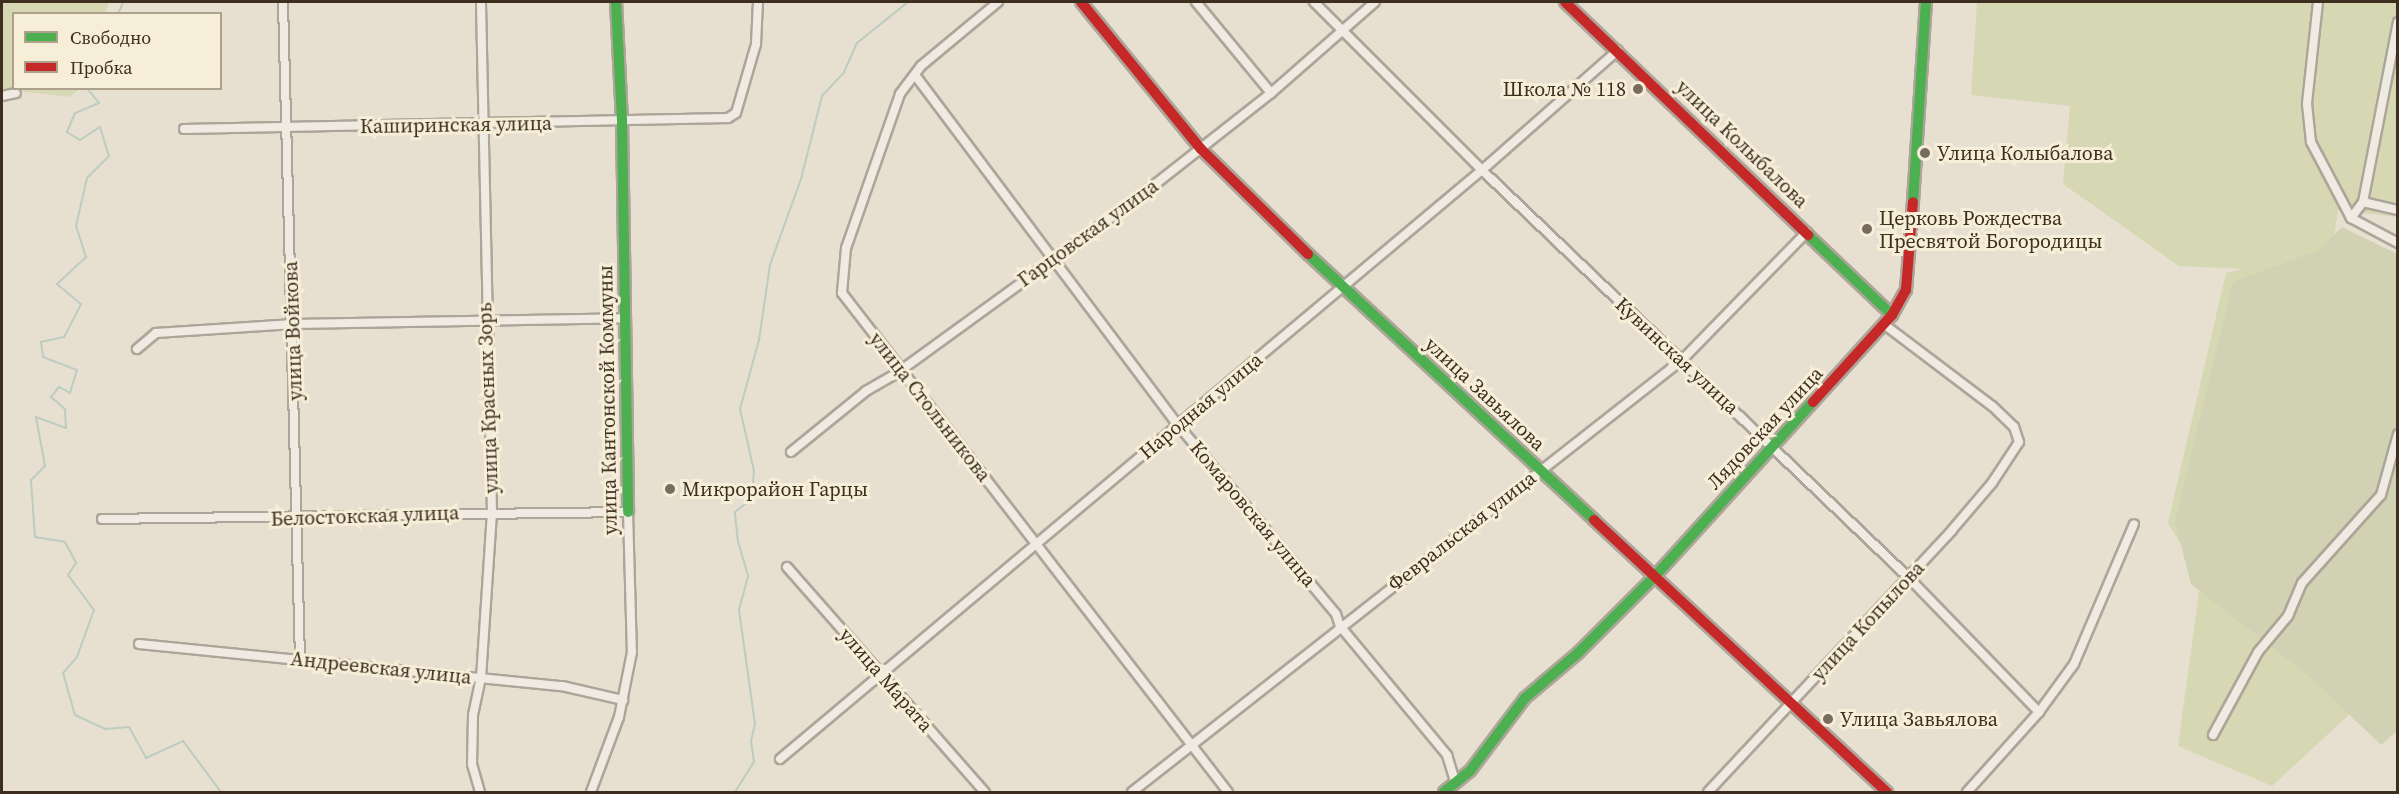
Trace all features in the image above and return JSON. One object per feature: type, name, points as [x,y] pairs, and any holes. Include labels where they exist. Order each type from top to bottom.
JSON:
[{"type":"street","name":"улица Войкова","points":[[283,2],[294,324],[300,661]]},
{"type":"street","name":"улица Красных Зорь","points":[[480,792],[472,764],[473,714],[481,678],[492,512],[486,320],[481,2]]},
{"type":"street","name":"улица Кантонской Коммуны","points":[[591,792],[623,700],[632,652],[622,121],[616,2]]},
{"type":"street","name":"Каширинская улица","points":[[184,129],[286,129],[728,118],[736,113],[756,44],[758,2]]},
{"type":"street","name":"улица Стольникова","points":[[998,2],[915,75],[900,94],[876,155],[846,248],[843,293],[900,371],[1038,545],[1228,792]]},
{"type":"street","name":"улица Завьялова","points":[[1081,2],[1201,149],[1342,287],[1887,792]]},
{"type":"street","points":[[1196,2],[1271,93]]},
{"type":"street","name":"Кувинская улица","points":[[1314,2],[1482,170],[1910,578],[2039,712]]},
{"type":"street","name":"Гарцовская улица","points":[[791,452],[866,391],[900,371],[1201,149],[1271,93],[1376,2]]},
{"type":"street","name":"улица Колыбалова","points":[[1565,2],[1618,50],[1892,315]]},
{"type":"street","name":"Лядовская улица","points":[[1444,792],[1470,771],[1492,737],[1525,698],[1578,653],[1656,576],[1892,315],[1906,290],[1910,255],[1926,2]]},
{"type":"street","points":[[2318,2],[2307,104],[2311,142],[2351,218],[2397,243]]},
{"type":"street","points":[[2351,218],[2363,202],[2397,22]]},
{"type":"street","name":"Народная улица","points":[[780,759],[1038,545],[1482,170],[1618,50]]},
{"type":"street","name":"Комаровская улица","points":[[915,75],[1178,425],[1336,614],[1340,626],[1447,755],[1455,782]]},
{"type":"street","points":[[2,96],[16,93]]},
{"type":"street","points":[[2363,202],[2397,210]]},
{"type":"street","name":"Февральская улица","points":[[1132,792],[1340,626],[1682,360],[1807,232]]},
{"type":"street","points":[[137,349],[156,333],[294,324],[625,318]]},
{"type":"street","name":"улица Копылова","points":[[1708,792],[1910,578],[1992,483],[2019,442],[2013,428],[1992,406],[1885,325]]},
{"type":"street","points":[[2213,735],[2258,652],[2288,616],[2302,583],[2381,495],[2397,434]]},
{"type":"street","name":"Белостокская улица","points":[[102,519],[298,519],[492,512],[628,512]]},
{"type":"street","points":[[1967,792],[2039,712],[2074,664],[2134,524]]},
{"type":"street","name":"улица Марата","points":[[787,567],[985,792]]},
{"type":"street","name":"Андреевская улица","points":[[138,644],[562,686],[623,700]]},
{"type":"green space","points":[[2,2],[109,2],[105,12],[12,12],[12,90],[78,90],[70,97],[2,89]]},
{"type":"green space","points":[[1977,2],[2397,2],[2397,217],[2338,210],[2334,237],[2365,700],[2272,786],[2178,746],[2201,577],[2168,523],[2226,273],[2244,269],[2179,266],[2063,184],[2070,106],[1971,95]]},
{"type":"green space","points":[[2342,227],[2397,254],[2397,731],[2381,745],[2309,676],[2191,584],[2175,522],[2233,282],[2319,250]]},
{"type":"waterway","points":[[119,12],[123,2]]},
{"type":"waterway","points":[[735,792],[754,762],[751,741],[755,724],[739,610],[748,576],[738,542],[735,512],[752,498],[754,471],[740,409],[759,340],[770,265],[801,179],[822,96],[844,72],[857,43],[908,2]]},
{"type":"waterway","points":[[89,90],[99,103],[75,113],[67,132],[80,140],[100,127],[109,156],[87,178],[76,226],[86,257],[57,284],[81,304],[64,337],[41,342],[43,357],[77,370],[70,393],[59,387],[51,397],[65,409],[66,428],[36,417],[45,466],[31,480],[35,537],[65,542],[76,563],[68,575],[94,610],[77,657],[63,673],[75,715],[105,729],[129,727],[146,758],[183,741],[221,792]]},
{"type":"traffic: fast","points":[[616,2],[622,121],[628,512]]},
{"type":"traffic: fast","points":[[1913,202],[1926,2]]},
{"type":"traffic: fast","points":[[1808,235],[1892,315]]},
{"type":"traffic: fast","points":[[1308,254],[1594,520]]},
{"type":"traffic: fast","points":[[1444,792],[1470,771],[1525,698],[1578,653],[1656,575],[1813,402]]},
{"type":"traffic: jam","points":[[1081,2],[1201,149],[1308,254]]},
{"type":"traffic: jam","points":[[1565,2],[1808,235]]},
{"type":"traffic: jam","points":[[1813,402],[1892,315],[1906,290],[1913,202]]},
{"type":"traffic: jam","points":[[1594,520],[1887,792]]},
{"type":"place","name":"Школа № 118","points":[[1638,89]]},
{"type":"place","name":"Улица Колыбалова","points":[[1925,153]]},
{"type":"place","name":"Церковь Рождества Пресвятой Богородицы","points":[[1867,229]]},
{"type":"place","name":"Микрорайон Гарцы","points":[[670,489]]},
{"type":"place","name":"Улица Завьялова","points":[[1828,719]]}]
